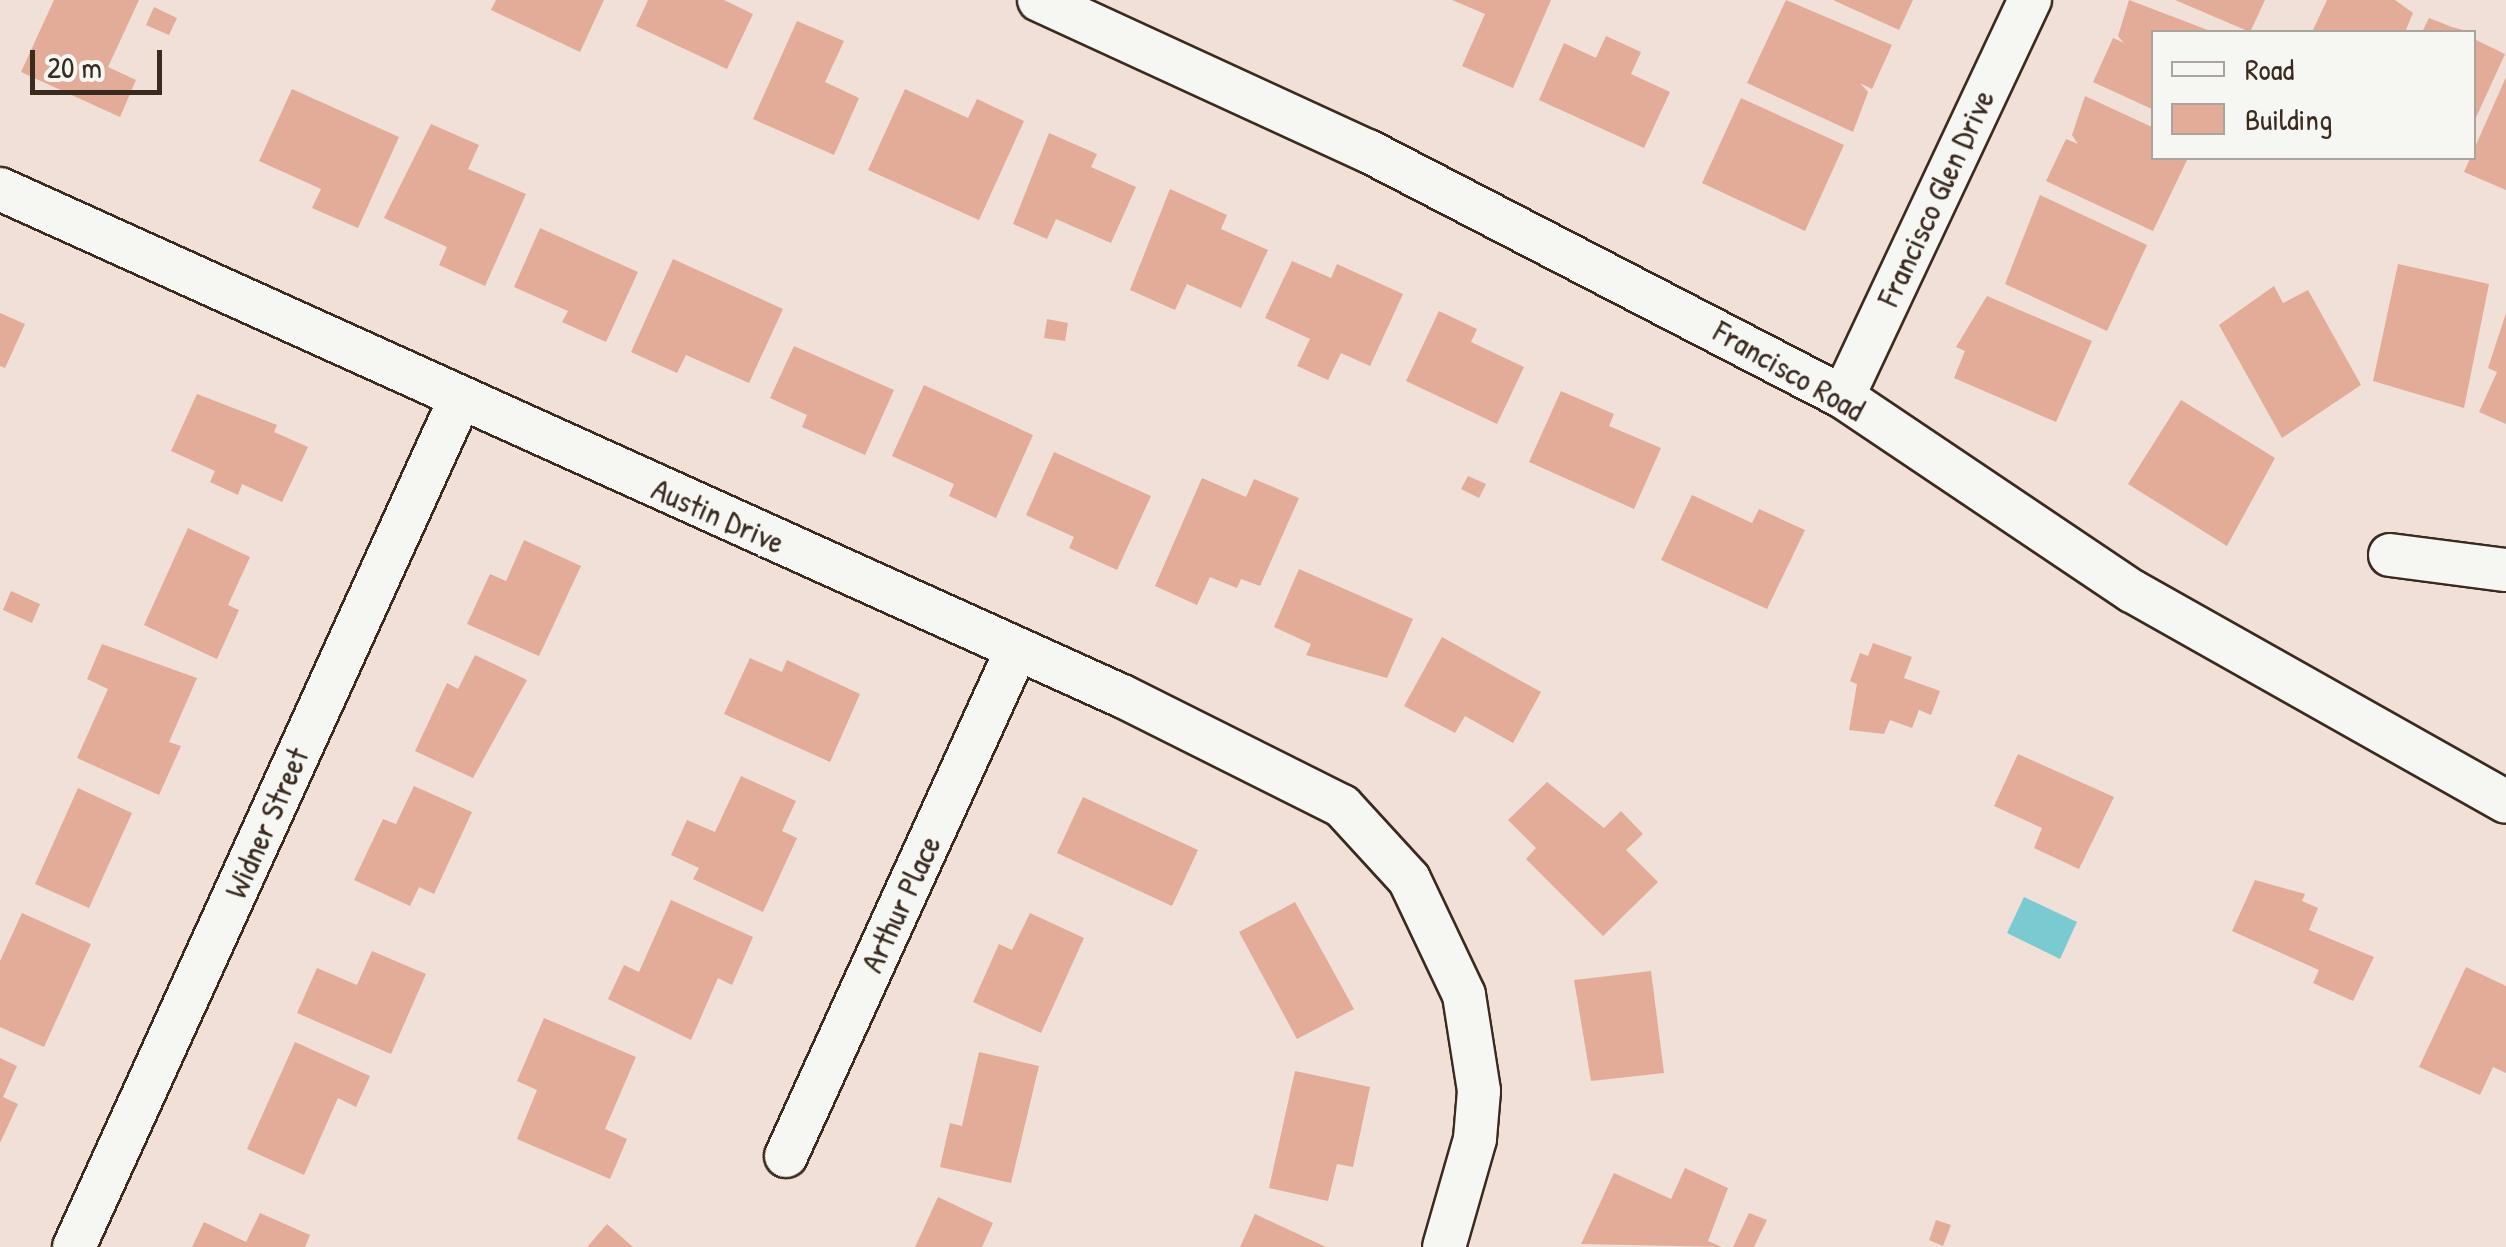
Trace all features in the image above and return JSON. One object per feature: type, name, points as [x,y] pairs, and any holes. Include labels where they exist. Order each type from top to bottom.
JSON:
[{"type":"street","name":"Francisco Road","points":[[1039,0],[1384,160],[1842,396],[2132,592],[2506,802]]},
{"type":"street","name":"Francisco Glen Drive","points":[[1842,396],[2030,0]]},
{"type":"street","name":"Austin Drive","points":[[0,189],[1284,772],[1342,806],[1409,879],[1464,995],[1479,1091],[1465,1186],[1444,1247]]},
{"type":"street","name":"Widner Street","points":[[74,1247],[460,399]]},
{"type":"street","points":[[2390,555],[2506,570]]},
{"type":"street","name":"Arthur Place","points":[[786,1156],[1016,651]]},
{"type":"water","points":[[2024,897],[2077,922],[2060,959],[2007,933]]},
{"type":"building","points":[[54,0],[139,0],[108,67],[136,80],[120,117],[21,72]]},
{"type":"building","points":[[496,0],[604,0],[580,52],[491,10]]},
{"type":"building","points":[[648,0],[724,0],[753,14],[727,69],[636,26]]},
{"type":"building","points":[[1452,0],[1551,0],[1513,88],[1462,66],[1485,14]]},
{"type":"building","points":[[1786,0],[1892,45],[1872,89],[1860,83],[1868,92],[1853,132],[1747,83]]},
{"type":"building","points":[[1833,0],[1913,0],[1899,30]]},
{"type":"building","points":[[2129,0],[2208,30],[2151,30],[2151,109],[2093,82],[2113,38],[2124,43],[2118,36]]},
{"type":"building","points":[[2175,0],[2265,0],[2251,30]]},
{"type":"building","points":[[2327,0],[2395,0],[2413,13],[2406,30],[2313,30]]},
{"type":"building","points":[[154,7],[177,18],[169,35],[146,25]]},
{"type":"building","points":[[2429,18],[2463,30],[2423,30]]},
{"type":"building","points":[[797,21],[844,41],[825,82],[859,98],[834,155],[753,119]]},
{"type":"building","points":[[1606,36],[1641,52],[1631,74],[1670,92],[1644,148],[1539,100],[1564,43],[1596,58]]},
{"type":"building","points":[[2476,40],[2505,54],[2476,118]]},
{"type":"building","points":[[2506,77],[2506,190],[2464,172],[2469,160],[2476,160],[2476,145]]},
{"type":"building","points":[[292,89],[399,137],[358,228],[312,208],[321,189],[259,161]]},
{"type":"building","points":[[905,89],[968,118],[977,99],[1024,121],[979,220],[868,170]]},
{"type":"building","points":[[2085,96],[2151,127],[2151,160],[2187,160],[2153,231],[2046,181],[2066,139],[2078,144],[2072,135]]},
{"type":"building","points":[[1741,98],[1844,145],[1805,231],[1702,183]]},
{"type":"building","points":[[431,124],[479,145],[468,169],[526,194],[485,286],[439,265],[447,247],[384,218]]},
{"type":"building","points":[[1049,133],[1097,154],[1091,167],[1136,187],[1111,243],[1056,219],[1047,239],[1013,224]]},
{"type":"building","points":[[1170,189],[1227,215],[1221,229],[1268,250],[1241,308],[1187,284],[1175,310],[1130,290]]},
{"type":"building","points":[[2040,195],[2147,245],[2107,331],[2005,284]]},
{"type":"building","points":[[540,228],[638,272],[606,342],[562,322],[568,311],[514,287]]},
{"type":"building","points":[[673,259],[783,309],[749,383],[686,355],[677,373],[631,352]]},
{"type":"building","points":[[1292,261],[1331,278],[1337,264],[1403,294],[1370,366],[1341,353],[1328,380],[1297,366],[1310,339],[1265,318]]},
{"type":"building","points":[[2398,264],[2489,284],[2464,408],[2373,381]]},
{"type":"building","points":[[2274,286],[2283,303],[2308,290],[2361,385],[2282,438],[2219,325]]},
{"type":"building","points":[[1987,296],[2092,341],[2056,422],[1954,378],[1965,351],[1956,347]]},
{"type":"building","points":[[1439,311],[1477,329],[1471,342],[1524,367],[1497,424],[1406,381]]},
{"type":"building","points":[[0,313],[25,324],[5,368],[0,366]]},
{"type":"building","points":[[2506,313],[2506,424],[2479,412],[2497,372],[2488,368]]},
{"type":"building","points":[[1047,319],[1068,323],[1065,341],[1044,338]]},
{"type":"building","points":[[794,346],[894,390],[865,455],[802,427],[807,415],[770,398]]},
{"type":"building","points":[[924,385],[1033,435],[996,518],[949,496],[954,484],[892,456]]},
{"type":"building","points":[[1561,391],[1614,414],[1609,426],[1661,448],[1634,509],[1529,462]]},
{"type":"building","points":[[197,394],[277,425],[274,432],[308,447],[282,502],[242,484],[238,495],[210,482],[215,471],[171,451]]},
{"type":"building","points":[[2181,400],[2275,458],[2227,546],[2128,484]]},
{"type":"building","points":[[1054,452],[1151,496],[1117,570],[1069,548],[1074,537],[1026,515]]},
{"type":"building","points":[[1468,476],[1486,484],[1479,498],[1461,489]]},
{"type":"building","points":[[1202,478],[1246,497],[1254,479],[1299,498],[1260,586],[1241,579],[1237,588],[1210,577],[1197,605],[1155,586]]},
{"type":"building","points":[[1692,495],[1752,523],[1759,509],[1805,530],[1767,609],[1661,560]]},
{"type":"building","points":[[188,528],[250,557],[228,605],[239,610],[217,659],[144,625]]},
{"type":"building","points":[[524,540],[581,566],[539,656],[467,624],[490,574],[506,581]]},
{"type":"building","points":[[1299,569],[1413,619],[1387,678],[1306,655],[1311,644],[1274,627]]},
{"type":"building","points":[[11,591],[40,604],[32,623],[3,610]]},
{"type":"building","points":[[1442,637],[1541,692],[1513,743],[1465,716],[1455,733],[1404,706]]},
{"type":"building","points":[[1873,643],[1912,657],[1904,678],[1940,691],[1931,715],[1919,710],[1912,728],[1890,720],[1884,734],[1849,730],[1857,684],[1850,681],[1860,653],[1868,656]]},
{"type":"building","points":[[102,644],[197,678],[169,742],[181,746],[159,795],[77,758],[108,689],[87,679]]},
{"type":"building","points":[[475,655],[527,680],[473,778],[415,751],[447,683],[458,689]]},
{"type":"building","points":[[750,658],[782,672],[787,660],[860,694],[830,762],[724,714]]},
{"type":"building","points":[[2018,754],[2114,797],[2079,869],[2034,848],[2042,828],[1994,806]]},
{"type":"building","points":[[741,776],[796,801],[782,831],[797,838],[763,912],[693,879],[699,868],[671,855],[687,820],[715,832]]},
{"type":"building","points":[[1547,782],[1604,828],[1621,811],[1643,834],[1626,850],[1658,882],[1603,936],[1526,859],[1536,848],[1508,820]]},
{"type":"building","points":[[414,786],[472,812],[434,894],[419,887],[410,906],[354,880],[383,819],[396,824]]},
{"type":"building","points":[[78,788],[132,813],[89,908],[35,884]]},
{"type":"building","points":[[1083,797],[1198,850],[1172,906],[1057,853]]},
{"type":"building","points":[[2255,880],[2305,894],[2302,901],[2318,908],[2309,930],[2374,957],[2353,1001],[2313,983],[2319,970],[2232,931]]},
{"type":"building","points":[[671,900],[753,937],[732,985],[718,978],[691,1040],[608,999],[624,965],[639,972]]},
{"type":"building","points":[[1295,902],[1354,1009],[1297,1039],[1239,932]]},
{"type":"building","points":[[22,913],[91,944],[44,1047],[0,1027],[0,961]]},
{"type":"building","points":[[1030,913],[1084,938],[1041,1033],[973,1002],[999,944],[1012,950]]},
{"type":"building","points":[[372,951],[426,974],[391,1054],[297,1013],[317,968],[357,985]]},
{"type":"building","points":[[2466,967],[2506,986],[2506,1073],[2493,1067],[2480,1095],[2419,1067]]},
{"type":"building","points":[[1651,971],[1664,1073],[1591,1081],[1574,980]]},
{"type":"building","points":[[544,1018],[636,1057],[605,1129],[627,1139],[610,1179],[517,1139],[537,1090],[517,1081]]},
{"type":"building","points":[[295,1042],[370,1076],[356,1107],[338,1098],[304,1175],[247,1149]]},
{"type":"building","points":[[979,1052],[1039,1066],[1011,1183],[940,1167],[950,1123],[962,1126]]},
{"type":"building","points":[[0,1058],[17,1066],[3,1097],[18,1104],[0,1143]]},
{"type":"building","points":[[1295,1071],[1370,1087],[1353,1167],[1337,1164],[1328,1201],[1269,1188]]},
{"type":"building","points":[[1685,1168],[1728,1188],[1708,1241],[1722,1247],[1581,1244],[1614,1173],[1671,1199]]},
{"type":"building","points":[[938,1197],[993,1223],[982,1247],[915,1247]]},
{"type":"building","points":[[260,1213],[310,1235],[305,1247],[192,1247],[204,1222],[246,1242]]},
{"type":"building","points":[[1749,1213],[1767,1220],[1754,1247],[1733,1247]]},
{"type":"building","points":[[1255,1214],[1326,1247],[1240,1247]]},
{"type":"building","points":[[1936,1220],[1951,1225],[1943,1246],[1929,1240]]},
{"type":"building","points":[[607,1224],[633,1247],[587,1247]]}]
